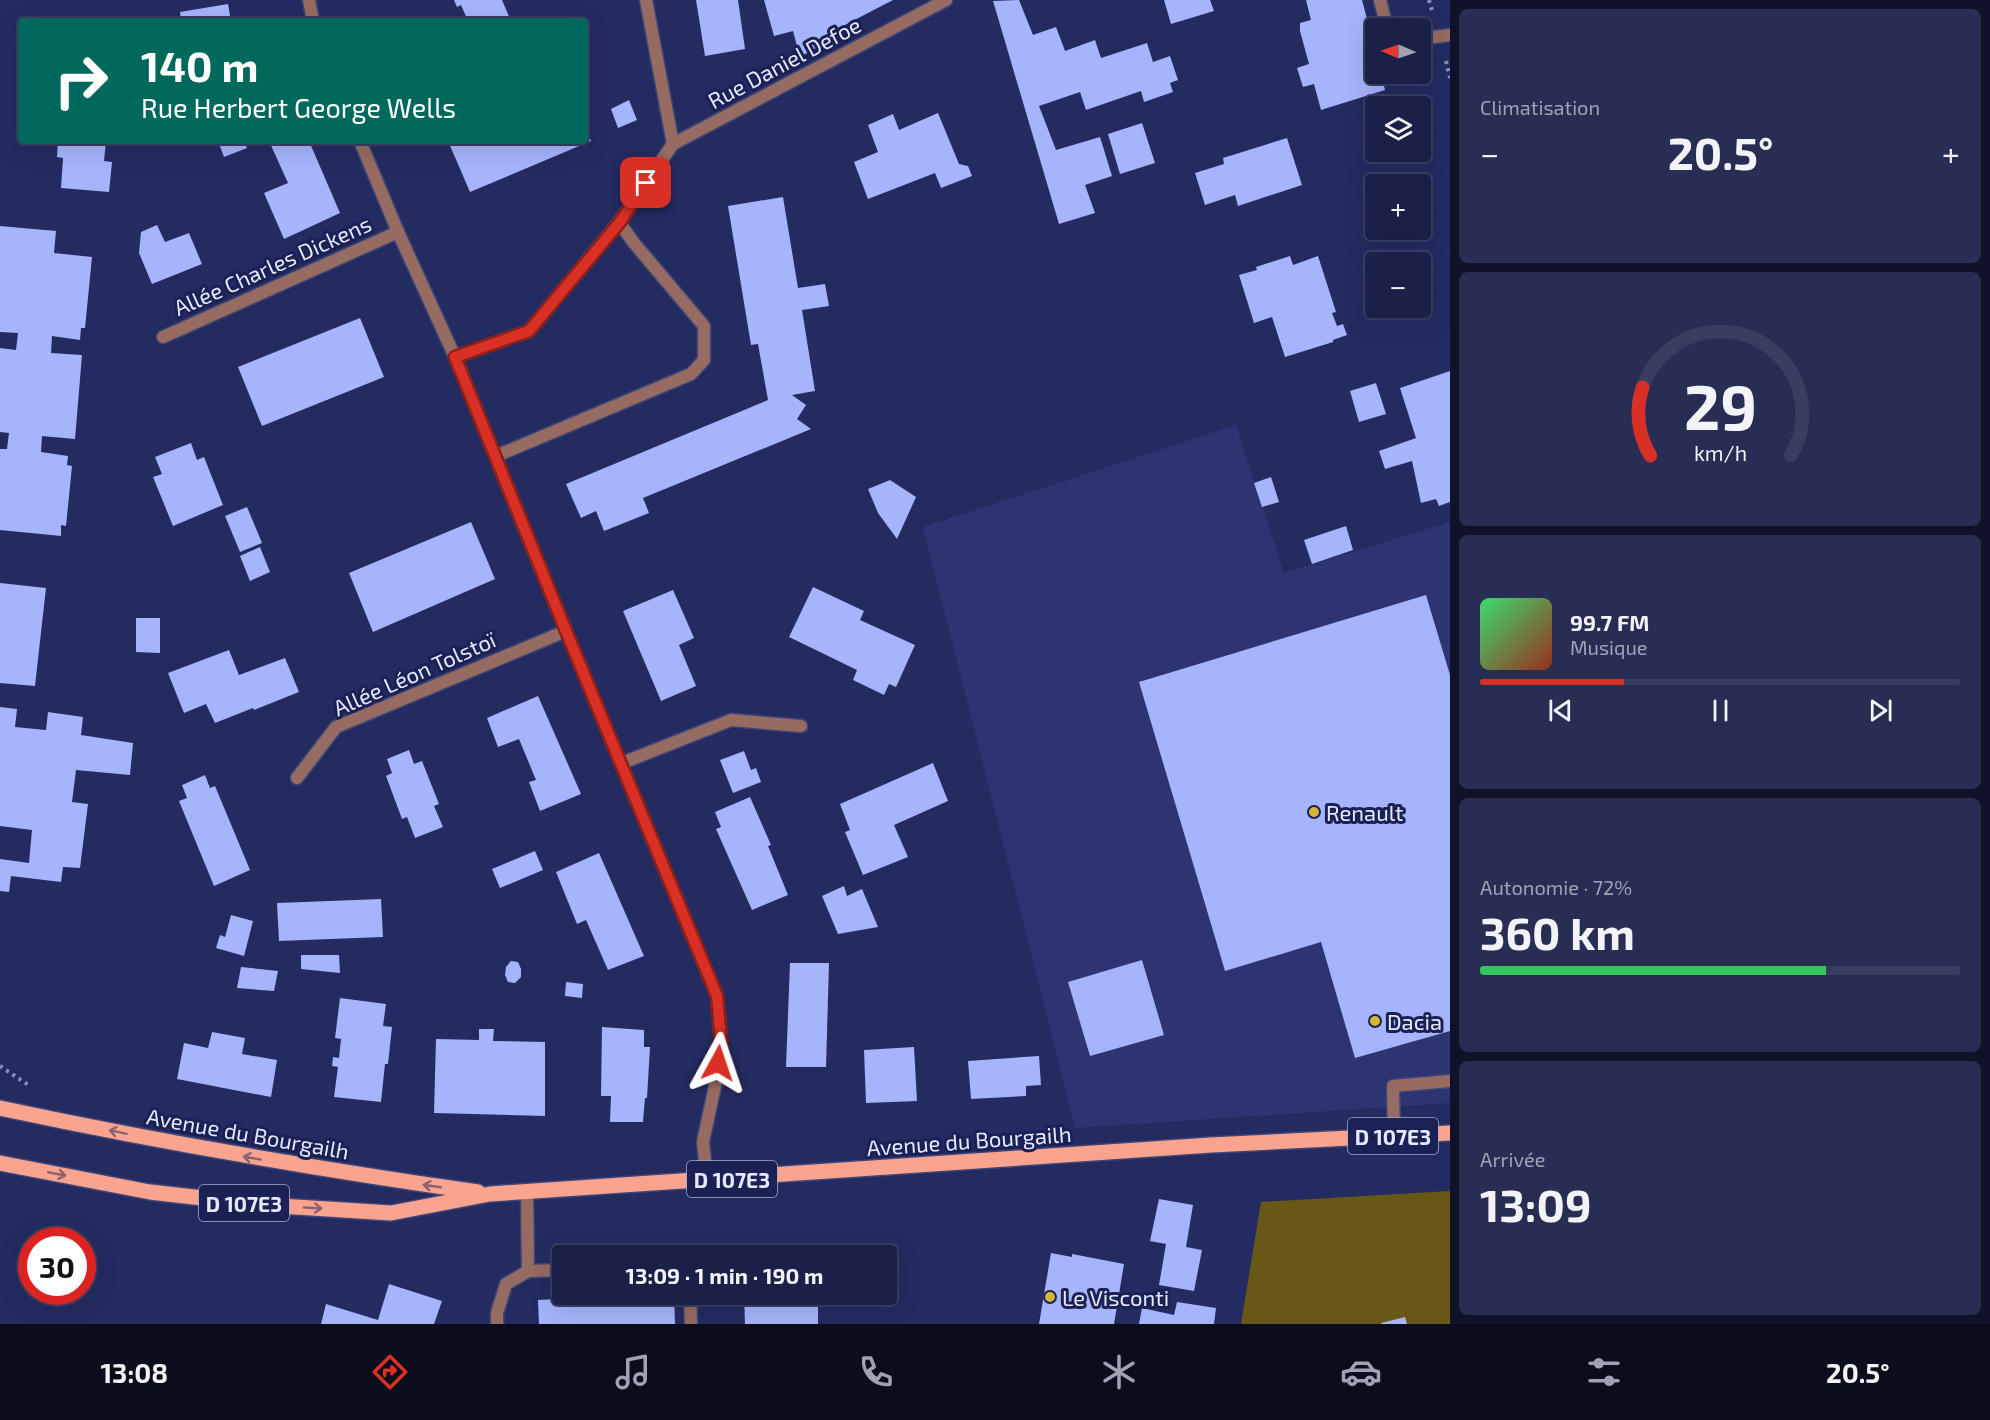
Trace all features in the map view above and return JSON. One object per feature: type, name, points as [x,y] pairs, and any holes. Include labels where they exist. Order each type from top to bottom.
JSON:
[{"type":"main road","name":"Avenue du Bourgailh","points":[[0,1108],[175,1144],[310,1168],[490,1194]]},
{"type":"main road","name":"Avenue du Bourgailh","points":[[0,1163],[150,1192],[264,1205],[391,1213],[490,1194],[1212,1145],[1450,1133]]},
{"type":"street","points":[[309,0],[312,18]]},
{"type":"street","points":[[455,357],[529,331],[620,222],[673,144],[646,0]]},
{"type":"street","name":"Rue Daniel Defoe","points":[[673,144],[946,0]]},
{"type":"street","points":[[1380,0],[1384,18]]},
{"type":"street","points":[[1431,38],[1450,35]]},
{"type":"street","points":[[361,144],[398,232],[455,357],[717,996],[721,1040],[715,1086],[703,1142],[706,1181]]},
{"type":"street","points":[[496,456],[691,374],[704,360],[704,326],[634,243],[620,222]]},
{"type":"street","name":"Allée Charles Dickens","points":[[163,337],[398,232]]},
{"type":"street","name":"Allée Léon Tolstoï","points":[[297,778],[336,727],[566,631]]},
{"type":"street","points":[[622,763],[731,720],[801,726]]},
{"type":"street","points":[[1394,1136],[1393,1086],[1450,1081]]},
{"type":"street","points":[[527,1193],[528,1271]]},
{"type":"street","points":[[497,1324],[496,1313],[506,1284],[528,1271],[552,1270]]},
{"type":"street","points":[[690,1305],[691,1324]]},
{"type":"shaded area","points":[[1236,425],[1284,573],[1450,522],[1450,1103],[1075,1128],[923,527]]},
{"type":"shaded area","points":[[1450,1191],[1450,1324],[1241,1324],[1261,1202]]},
{"type":"building","points":[[454,0],[502,0],[510,18],[467,18],[461,5],[457,7]]},
{"type":"building","points":[[696,0],[738,0],[745,49],[705,56]]},
{"type":"building","points":[[764,0],[893,0],[841,27],[843,33],[800,57],[793,31],[774,36]]},
{"type":"building","points":[[1019,0],[1033,35],[1056,27],[1065,51],[1095,40],[1101,58],[1147,43],[1153,62],[1170,56],[1178,80],[1170,83],[1173,92],[1144,102],[1141,91],[1086,110],[1080,92],[1039,106],[1056,150],[1100,137],[1112,176],[1085,185],[1095,213],[1059,224],[993,1]]},
{"type":"building","points":[[1164,0],[1210,0],[1214,11],[1171,24]]},
{"type":"building","points":[[1306,0],[1362,0],[1367,18],[1365,84],[1384,84],[1385,90],[1321,110],[1314,84],[1303,87],[1297,68],[1309,64],[1300,23],[1311,20]]},
{"type":"building","points":[[228,4],[230,18],[181,18],[180,12]]},
{"type":"building","points":[[629,100],[637,120],[618,128],[611,109]]},
{"type":"building","points":[[938,113],[959,164],[968,166],[972,176],[941,188],[935,173],[868,199],[854,162],[878,152],[868,125],[893,114],[899,130]]},
{"type":"building","points":[[1142,123],[1155,163],[1120,174],[1108,134]]},
{"type":"building","points":[[1287,138],[1302,185],[1238,206],[1235,195],[1205,205],[1195,173],[1224,164],[1223,158]]},
{"type":"building","points":[[58,144],[106,144],[104,161],[112,162],[109,192],[61,188],[63,158],[57,157]]},
{"type":"building","points":[[219,144],[245,144],[247,148],[224,157]]},
{"type":"building","points":[[270,144],[310,144],[340,213],[284,239],[264,193],[288,183]]},
{"type":"building","points":[[449,144],[584,144],[470,192]]},
{"type":"building","points":[[783,197],[798,288],[825,284],[829,306],[802,310],[815,391],[792,395],[806,405],[797,419],[811,429],[643,498],[649,513],[604,531],[596,511],[581,518],[566,484],[768,400],[758,344],[751,345],[728,206]]},
{"type":"building","points":[[157,225],[165,242],[189,233],[202,264],[152,284],[139,253],[141,232]]},
{"type":"building","points":[[0,226],[56,231],[54,253],[92,257],[85,328],[81,328],[80,340],[52,336],[51,353],[82,355],[75,439],[42,436],[41,452],[68,456],[67,465],[72,466],[66,526],[61,525],[61,536],[0,530],[0,449],[7,449],[9,433],[0,432],[0,348],[16,350],[18,333],[0,332]]},
{"type":"building","points":[[1290,256],[1293,265],[1318,256],[1336,312],[1332,313],[1337,326],[1343,324],[1347,335],[1333,342],[1285,357],[1272,317],[1254,323],[1239,275]]},
{"type":"building","points":[[360,318],[384,377],[262,426],[238,367]]},
{"type":"building","points":[[1450,371],[1450,502],[1439,506],[1436,499],[1421,503],[1412,461],[1385,469],[1379,451],[1416,438],[1400,388]]},
{"type":"building","points":[[1376,383],[1386,414],[1359,422],[1350,391]]},
{"type":"building","points":[[191,443],[197,460],[204,457],[223,505],[173,526],[153,477],[162,474],[155,457]]},
{"type":"building","points":[[1271,477],[1279,502],[1262,507],[1254,483]]},
{"type":"building","points":[[890,480],[916,497],[897,539],[878,513],[868,489]]},
{"type":"building","points":[[247,507],[262,543],[240,552],[225,516]]},
{"type":"building","points":[[471,522],[495,579],[373,632],[349,573]]},
{"type":"building","points":[[1346,526],[1353,550],[1312,564],[1304,540]]},
{"type":"building","points":[[260,547],[270,572],[250,581],[240,556]]},
{"type":"building","points":[[0,583],[46,588],[35,686],[0,683]]},
{"type":"building","points":[[813,587],[864,611],[860,620],[915,645],[896,687],[889,684],[884,695],[853,680],[857,670],[789,637]]},
{"type":"building","points":[[673,590],[694,638],[679,645],[696,686],[661,701],[623,611]]},
{"type":"building","name":"Renault","points":[[1426,595],[1450,675],[1450,1031],[1355,1058],[1321,942],[1225,971],[1139,682]]},
{"type":"building","points":[[136,618],[160,618],[160,653],[136,652]]},
{"type":"building","points":[[229,650],[239,675],[285,658],[299,692],[215,723],[206,704],[184,713],[168,673]]},
{"type":"building","points":[[538,696],[581,794],[540,811],[529,782],[536,780],[519,739],[498,747],[487,718]]},
{"type":"building","points":[[0,707],[17,709],[15,727],[46,730],[48,712],[83,717],[81,735],[133,743],[130,775],[76,770],[72,802],[88,804],[80,868],[63,867],[61,882],[11,876],[9,892],[0,891],[0,859],[29,863],[32,830],[0,826]]},
{"type":"building","points":[[409,750],[414,764],[422,761],[439,804],[434,806],[443,827],[415,838],[407,817],[402,819],[386,776],[392,773],[387,759]]},
{"type":"building","points":[[744,751],[751,770],[756,768],[761,782],[733,793],[720,760]]},
{"type":"building","points":[[933,763],[948,801],[894,825],[908,857],[863,875],[845,832],[850,830],[840,804]]},
{"type":"building","points":[[205,775],[210,788],[215,786],[250,870],[214,886],[179,801],[187,798],[182,785]]},
{"type":"building","points":[[750,797],[771,845],[768,846],[788,895],[752,910],[716,829],[721,827],[715,812]]},
{"type":"building","points":[[535,851],[543,870],[500,888],[492,869]]},
{"type":"building","points":[[599,853],[644,956],[608,970],[586,920],[577,924],[556,872]]},
{"type":"building","points":[[844,886],[847,896],[862,889],[878,927],[838,934],[822,896]]},
{"type":"building","points":[[381,899],[383,937],[279,941],[277,903]]},
{"type":"building","points":[[231,915],[253,921],[244,956],[216,948],[220,935],[225,937]]},
{"type":"building","points":[[301,955],[339,955],[340,973],[301,969]]},
{"type":"building","points":[[1142,960],[1164,1035],[1090,1056],[1068,982]]},
{"type":"building","points":[[511,961],[518,962],[521,969],[521,977],[515,983],[508,982],[505,975],[506,967]]},
{"type":"building","points":[[790,963],[829,963],[826,1067],[786,1067]]},
{"type":"building","points":[[241,967],[278,971],[274,991],[237,988]]},
{"type":"building","points":[[566,982],[583,984],[582,998],[565,996]]},
{"type":"building","points":[[340,998],[386,1004],[383,1026],[392,1027],[381,1102],[334,1097],[338,1067],[332,1066],[333,1057],[339,1058],[341,1039],[335,1038]]},
{"type":"building","points":[[602,1027],[644,1030],[644,1047],[650,1047],[643,1122],[610,1122],[611,1096],[601,1096]]},
{"type":"building","points":[[479,1029],[494,1029],[493,1041],[545,1042],[545,1116],[434,1113],[436,1039],[479,1040]]},
{"type":"building","points":[[212,1032],[245,1038],[242,1054],[277,1060],[271,1097],[177,1079],[184,1043],[208,1048]]},
{"type":"building","points":[[914,1047],[917,1101],[866,1103],[864,1050]]},
{"type":"building","points":[[1039,1056],[1041,1085],[1026,1086],[1026,1096],[971,1099],[968,1061]]},
{"type":"building","points":[[1159,1199],[1193,1205],[1186,1247],[1202,1250],[1194,1291],[1159,1285],[1166,1244],[1150,1241]]},
{"type":"building","points":[[1051,1253],[1072,1257],[1072,1254],[1124,1264],[1114,1324],[1039,1324]]},
{"type":"building","points":[[389,1284],[442,1301],[434,1324],[321,1324],[326,1304],[378,1320]]},
{"type":"building","points":[[552,1299],[552,1305],[674,1305],[675,1324],[539,1324],[538,1300]]},
{"type":"building","points":[[1177,1302],[1216,1308],[1214,1324],[1139,1324],[1142,1308],[1174,1315]]},
{"type":"building","points":[[744,1305],[818,1306],[818,1324],[745,1324]]},
{"type":"building","points":[[1405,1317],[1407,1324],[1381,1323]]},
{"type":"place","name":"Renault","points":[[1314,812]]},
{"type":"place","name":"Dacia","points":[[1375,1021]]},
{"type":"place","name":"Le Visconti","points":[[1050,1297]]},
{"type":"route","points":[[646,183],[620,222],[529,331],[455,357],[717,996],[721,1040],[718,1063]]}]
